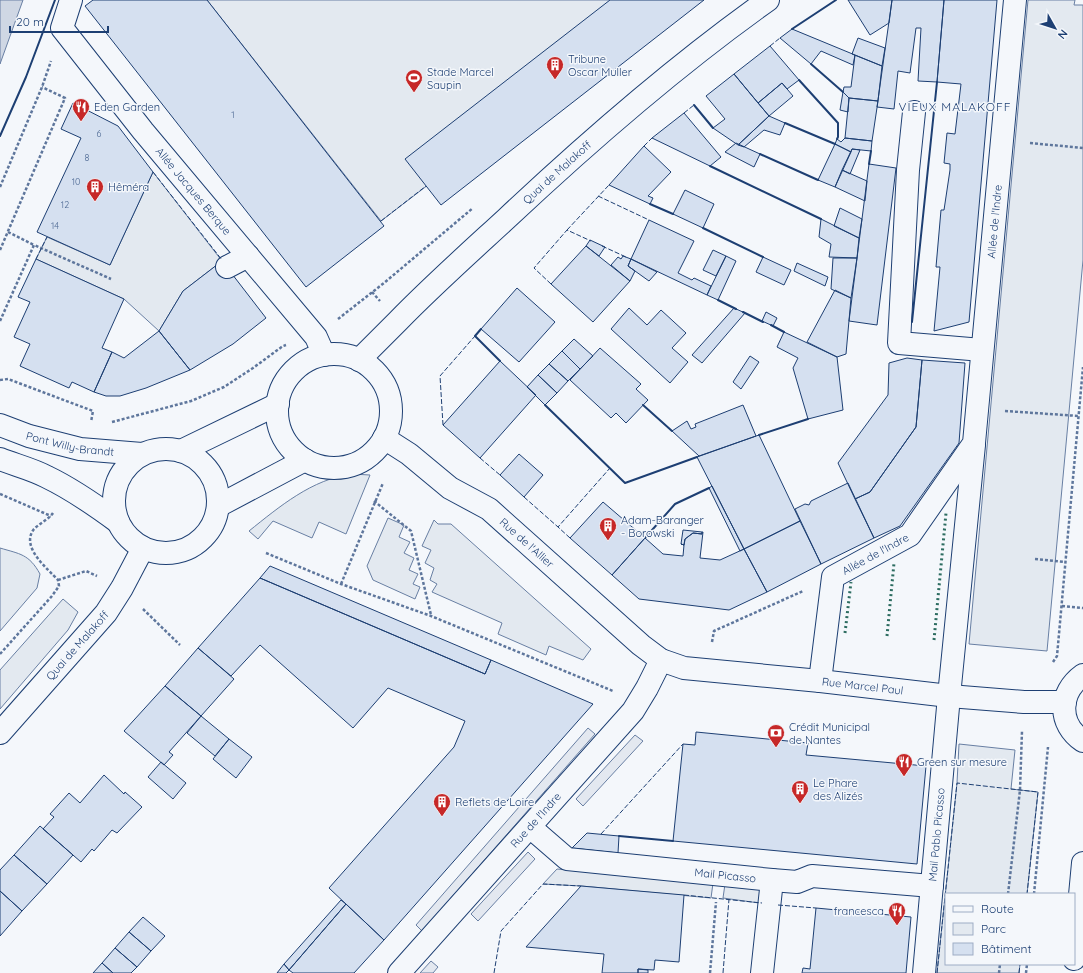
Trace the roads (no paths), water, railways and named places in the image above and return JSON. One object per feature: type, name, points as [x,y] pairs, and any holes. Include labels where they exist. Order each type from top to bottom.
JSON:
[{"type":"street","name":"Allée Jacques Berque","points":[[71,0],[62,28],[143,131],[243,250],[320,346]]},
{"type":"street","name":"Quai de Malakoff","points":[[359,360],[474,248],[560,168],[618,117],[744,17],[768,0]]},
{"type":"street","name":"Allée de l'Indre","points":[[949,696],[1015,0]]},
{"type":"street","points":[[914,112],[908,170],[899,343],[982,350]]},
{"type":"street","points":[[227,267],[243,250]]},
{"type":"street","points":[[320,346],[336,354],[359,360],[372,368],[382,380],[388,394],[391,409],[389,424],[384,438],[371,454],[354,464],[344,467],[329,467],[314,464],[305,460],[289,445],[281,433],[278,419],[280,393],[293,372],[312,358],[320,346]]},
{"type":"street","points":[[181,451],[278,404]]},
{"type":"street","name":"Pont Willy-Brandt","points":[[0,425],[29,436],[80,450],[142,454]]},
{"type":"street","name":"Rue de l'Allier","points":[[384,438],[409,454],[450,488],[489,509],[641,645],[661,660]]},
{"type":"street","name":"Allée de l'Indre","points":[[820,681],[833,577],[910,535],[974,443]]},
{"type":"street","points":[[158,449],[174,449],[181,451],[196,458],[207,469],[215,483],[218,506],[212,525],[200,541],[172,553],[152,551],[143,548],[128,537],[118,522],[113,503],[117,483],[127,466],[142,454],[158,449]]},
{"type":"street","points":[[0,459],[46,476],[87,500],[118,522]]},
{"type":"street","points":[[218,506],[305,460]]},
{"type":"street","name":"Quai de Malakoff","points":[[0,733],[106,613],[122,588],[143,548]]},
{"type":"street","name":"Rue Marcel Paul","points":[[661,660],[684,668],[820,681],[949,696],[1024,702],[1065,702]]},
{"type":"street","name":"Rue de l'Indre","points":[[399,973],[633,711],[647,688],[661,660]]},
{"type":"street","points":[[1083,675],[1072,685],[1065,702],[1065,715],[1068,726],[1076,736],[1083,741]]},
{"type":"street","name":"Mail Pablo Picasso","points":[[924,973],[949,696]]},
{"type":"street","name":"Mail Picasso","points":[[530,827],[567,859],[797,882],[812,876],[932,886]]},
{"type":"street","points":[[1075,948],[1083,863]]},
{"type":"street","points":[[762,973],[772,880]]},
{"type":"place","name":"Tribune Oscar Muller","points":[[555,80]]},
{"type":"place","name":"Stade Marcel Saupin","points":[[414,93]]},
{"type":"place","name":"Eden Garden","points":[[81,122]]},
{"type":"place","name":"Hêméra","points":[[95,202]]},
{"type":"place","name":"Adam-Baranger - Borowski","points":[[608,541]]},
{"type":"place","name":"Crédit Municipal de Nantes","points":[[776,748]]},
{"type":"place","name":"Green sur mesure","points":[[904,777]]},
{"type":"place","name":"Le Phare des Alizés","points":[[800,804]]},
{"type":"place","name":"Reflets de Loire","points":[[442,817]]},
{"type":"place","name":"francesca","points":[[897,926]]},
{"type":"district","name":"VIEUX MALAKOFF","points":[[955,106]]}]
